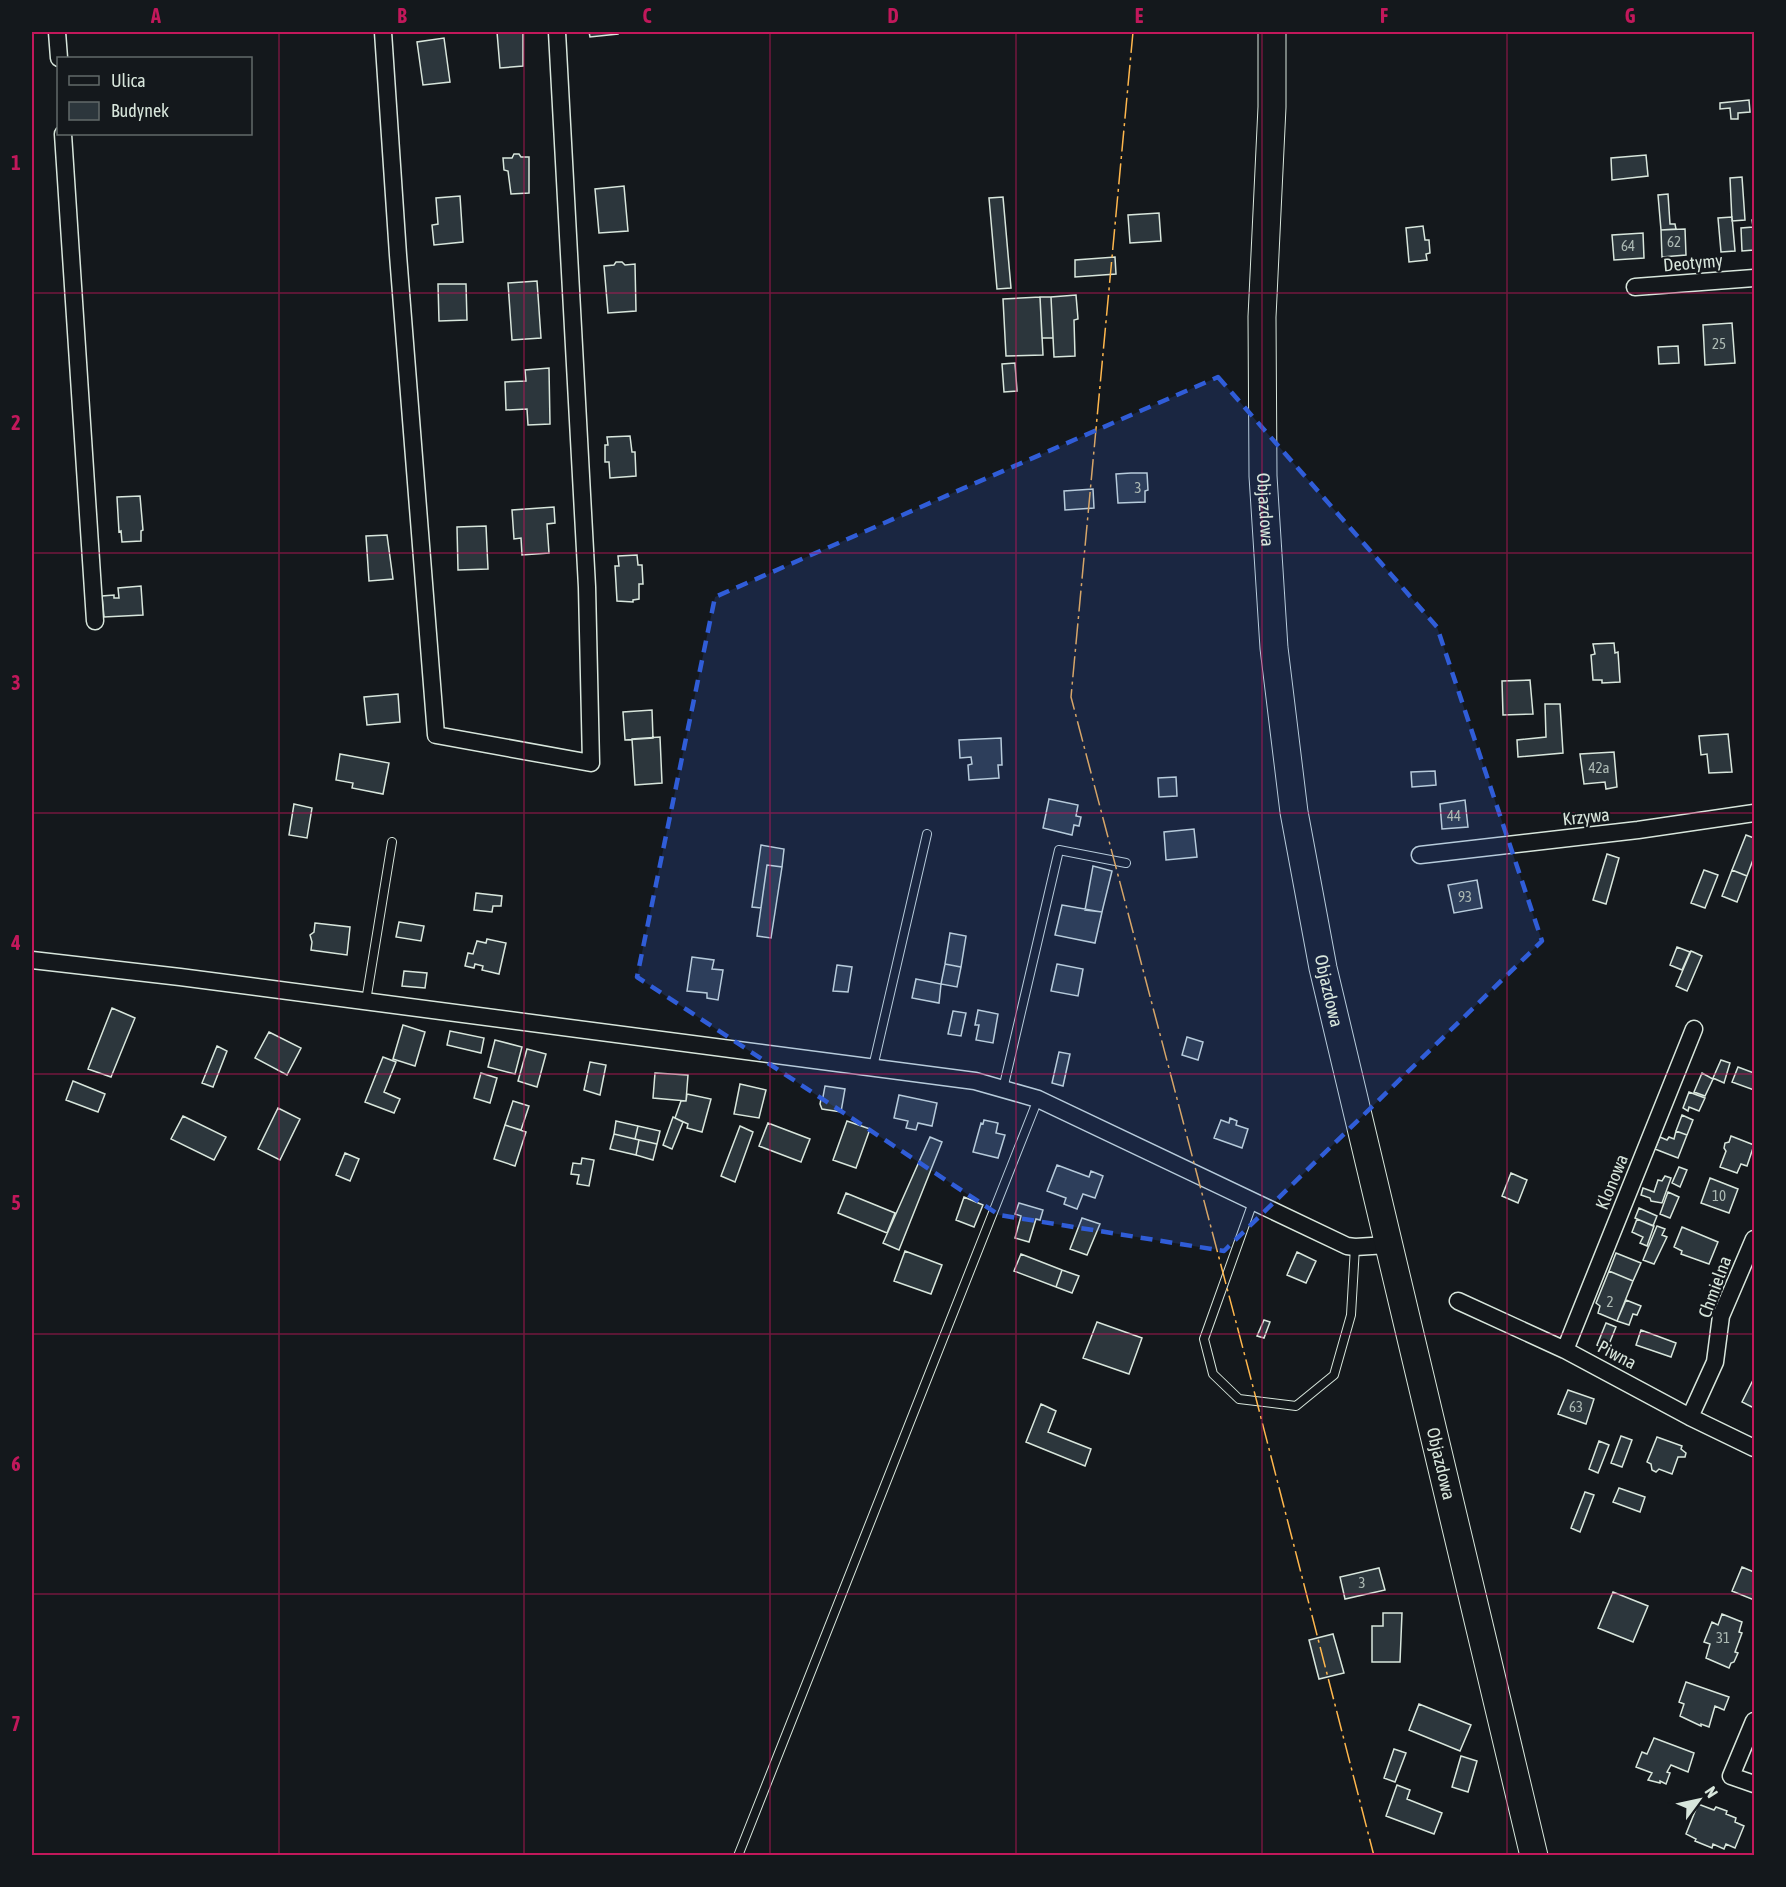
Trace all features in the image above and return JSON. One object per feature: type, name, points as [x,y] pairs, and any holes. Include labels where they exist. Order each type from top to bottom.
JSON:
[{"type":"main road","name":"Objazdowa","points":[[1272,32],[1272,107],[1262,317],[1263,476],[1274,648],[1283,736],[1308,894],[1323,968],[1534,1856]]},
{"type":"main road","name":"Objazdowa","points":[[1272,107],[1281,78],[1286,32]]},
{"type":"street","points":[[57,32],[58,57]]},
{"type":"street","points":[[383,32],[398,255],[436,735],[591,763],[587,587],[557,32]]},
{"type":"street","points":[[63,135],[95,621]]},
{"type":"street","name":"Deotymy","points":[[1635,287],[1755,278]]},
{"type":"street","name":"Krzywa","points":[[1420,855],[1638,830],[1755,813]]},
{"type":"street","points":[[32,960],[366,1001],[975,1081],[1038,1099],[1347,1245],[1355,1247],[1388,1245]]},
{"type":"street","name":"Klonowa","points":[[1565,1350],[1694,1029]]},
{"type":"street","name":"Chmielna","points":[[1690,1417],[1715,1362],[1721,1316],[1755,1239]]},
{"type":"street","name":"Piwna","points":[[1458,1301],[1565,1350],[1690,1417],[1755,1448]]},
{"type":"street","points":[[1755,1721],[1731,1776],[1755,1784]]},
{"type":"lane","points":[[873,1067],[927,834]]},
{"type":"lane","points":[[366,1001],[392,842]]},
{"type":"lane","points":[[1003,1089],[1059,850],[1126,863]]},
{"type":"lane","points":[[738,1856],[1038,1099]]},
{"type":"lane","points":[[1253,1202],[1204,1340],[1213,1374],[1239,1399],[1296,1406],[1334,1375],[1351,1315],[1355,1247]]},
{"type":"highlighted area","points":[[1218,377],[1437,627],[1542,941],[1224,1251],[999,1215],[637,977],[715,597]]},
{"type":"building","points":[[497,32],[523,32],[523,66],[500,68]]},
{"type":"building","points":[[589,32],[618,32],[618,34],[590,37]]},
{"type":"building","points":[[444,38],[450,82],[423,85],[417,42]]},
{"type":"building","points":[[1749,100],[1750,112],[1738,113],[1738,119],[1731,119],[1730,108],[1720,109],[1720,103]]},
{"type":"building","points":[[514,154],[529,157],[529,193],[511,194],[508,171],[504,170],[503,158],[512,158]]},
{"type":"building","points":[[1646,155],[1648,176],[1612,180],[1611,158]]},
{"type":"building","points":[[1742,177],[1745,220],[1732,221],[1730,178]]},
{"type":"building","points":[[624,186],[628,231],[599,233],[595,189]]},
{"type":"building","points":[[1668,194],[1670,224],[1675,224],[1676,229],[1661,230],[1658,195]]},
{"type":"building","points":[[460,196],[463,242],[434,245],[432,225],[438,224],[436,198]]},
{"type":"building","points":[[1003,197],[1011,288],[997,289],[989,198]]},
{"type":"building","points":[[1159,213],[1161,241],[1130,243],[1128,215]]},
{"type":"building","points":[[1732,217],[1735,251],[1721,252],[1718,218]]},
{"type":"building","points":[[1754,219],[1754,250],[1742,251],[1741,228],[1753,227],[1752,220]]},
{"type":"building","points":[[1423,226],[1425,240],[1429,240],[1430,253],[1426,254],[1427,260],[1409,262],[1406,228]]},
{"type":"building","points":[[1685,229],[1686,255],[1662,257],[1661,230]]},
{"type":"building","points":[[1643,233],[1644,258],[1614,260],[1612,235]]},
{"type":"building","points":[[1115,257],[1116,274],[1075,277],[1075,260]]},
{"type":"building","points":[[616,262],[622,262],[625,265],[635,264],[636,311],[608,313],[604,266],[614,265]]},
{"type":"building","points":[[537,281],[541,338],[512,340],[508,283]]},
{"type":"building","points":[[438,284],[466,284],[467,320],[439,321]]},
{"type":"building","points":[[1076,295],[1078,319],[1074,320],[1075,356],[1054,357],[1051,297]]},
{"type":"building","points":[[1040,297],[1051,297],[1053,338],[1042,338]]},
{"type":"building","points":[[1040,297],[1043,355],[1006,356],[1003,299]]},
{"type":"building","points":[[1732,323],[1735,363],[1705,365],[1703,325]]},
{"type":"building","points":[[1678,346],[1679,363],[1659,364],[1658,347]]},
{"type":"building","points":[[1015,363],[1017,391],[1004,392],[1002,364]]},
{"type":"building","points":[[549,368],[550,424],[528,425],[527,409],[506,410],[505,382],[526,381],[525,370]]},
{"type":"building","points":[[630,436],[632,452],[635,452],[636,476],[610,478],[609,462],[605,462],[607,437]]},
{"type":"building","points":[[1147,473],[1148,490],[1145,491],[1145,502],[1118,503],[1116,474]]},
{"type":"building","points":[[1093,489],[1094,508],[1065,510],[1064,491]]},
{"type":"building","points":[[140,496],[143,530],[141,541],[122,542],[121,531],[119,532],[117,497]]},
{"type":"building","points":[[554,507],[555,523],[547,524],[549,553],[522,555],[521,538],[514,539],[512,510]]},
{"type":"building","points":[[486,526],[488,569],[458,570],[457,527]]},
{"type":"building","points":[[387,535],[393,579],[369,581],[366,536]]},
{"type":"building","points":[[637,555],[638,565],[642,565],[643,584],[639,584],[639,599],[633,602],[617,601],[615,566],[619,566],[618,556]]},
{"type":"building","points":[[141,586],[143,615],[104,617],[102,596],[114,595],[114,598],[119,598],[118,588]]},
{"type":"building","points":[[1614,643],[1615,653],[1618,652],[1620,682],[1602,683],[1602,680],[1593,680],[1591,655],[1595,654],[1593,644]]},
{"type":"building","points":[[1530,680],[1533,714],[1503,715],[1502,681]]},
{"type":"building","points":[[398,694],[400,722],[367,725],[364,697]]},
{"type":"building","points":[[1545,704],[1560,704],[1563,753],[1518,757],[1517,740],[1546,737]]},
{"type":"building","points":[[652,710],[653,738],[625,740],[623,712]]},
{"type":"building","points":[[1728,734],[1732,772],[1709,773],[1707,754],[1701,755],[1699,736]]},
{"type":"building","points":[[660,737],[662,783],[635,785],[632,739]]},
{"type":"building","points":[[1001,738],[1002,765],[998,765],[999,778],[969,780],[968,765],[972,764],[971,757],[960,758],[959,740]]},
{"type":"building","points":[[1614,752],[1617,787],[1606,789],[1605,782],[1584,784],[1580,754]]},
{"type":"building","points":[[340,754],[389,763],[383,794],[352,788],[353,783],[336,780]]},
{"type":"building","points":[[1435,771],[1436,785],[1412,787],[1411,772]]},
{"type":"building","points":[[1176,777],[1177,796],[1159,797],[1158,778]]},
{"type":"building","points":[[1049,799],[1078,805],[1076,816],[1081,817],[1079,826],[1074,825],[1072,835],[1043,828]]},
{"type":"building","points":[[1465,800],[1468,827],[1442,829],[1440,804]]},
{"type":"building","points":[[294,804],[312,808],[307,838],[289,835]]},
{"type":"building","points":[[1194,829],[1197,857],[1166,860],[1164,832]]},
{"type":"building","points":[[1746,835],[1754,838],[1754,857],[1747,876],[1732,870]]},
{"type":"building","points":[[761,845],[784,849],[782,867],[767,865],[761,908],[752,907]]},
{"type":"building","points":[[1607,854],[1619,858],[1606,904],[1593,900]]},
{"type":"building","points":[[767,865],[782,867],[771,938],[757,936]]},
{"type":"building","points":[[1093,866],[1112,871],[1102,912],[1085,910]]},
{"type":"building","points":[[1704,870],[1718,875],[1705,908],[1691,903]]},
{"type":"building","points":[[1732,870],[1747,876],[1737,902],[1722,896]]},
{"type":"building","points":[[1477,880],[1482,908],[1454,913],[1448,885]]},
{"type":"building","points":[[476,893],[502,896],[501,906],[493,906],[492,912],[474,910]]},
{"type":"building","points":[[1062,905],[1102,912],[1095,943],[1055,935]]},
{"type":"building","points":[[399,922],[424,926],[421,941],[396,937]]},
{"type":"building","points":[[315,923],[350,927],[347,955],[311,950],[310,935],[314,932]]},
{"type":"building","points":[[950,933],[966,936],[961,967],[945,964]]},
{"type":"building","points":[[487,939],[506,943],[499,974],[482,970],[483,966],[475,964],[474,968],[465,966],[468,953],[473,954],[477,941],[486,943]]},
{"type":"building","points":[[1677,947],[1690,952],[1682,970],[1670,965]]},
{"type":"building","points":[[1691,951],[1702,956],[1687,991],[1676,986]]},
{"type":"building","points":[[692,957],[714,960],[712,969],[723,970],[718,1000],[707,998],[707,993],[687,991]]},
{"type":"building","points":[[945,964],[961,967],[957,987],[941,984]]},
{"type":"building","points":[[1057,964],[1083,969],[1078,996],[1051,991]]},
{"type":"building","points":[[837,965],[852,967],[848,992],[833,991]]},
{"type":"building","points":[[404,971],[427,973],[425,988],[402,986]]},
{"type":"building","points":[[916,979],[941,984],[939,1003],[912,998]]},
{"type":"building","points":[[112,1008],[135,1018],[111,1077],[88,1069]]},
{"type":"building","points":[[978,1010],[998,1014],[993,1043],[976,1040],[979,1025],[975,1025]]},
{"type":"building","points":[[953,1011],[966,1013],[961,1036],[948,1034]]},
{"type":"building","points":[[403,1025],[425,1032],[415,1066],[393,1059]]},
{"type":"building","points":[[450,1031],[484,1038],[481,1053],[447,1045]]},
{"type":"building","points":[[269,1032],[301,1048],[287,1075],[255,1058]]},
{"type":"building","points":[[1187,1037],[1203,1042],[1198,1060],[1182,1055]]},
{"type":"building","points":[[495,1040],[522,1047],[515,1074],[488,1067]]},
{"type":"building","points":[[217,1046],[227,1051],[213,1087],[202,1083]]},
{"type":"building","points":[[527,1049],[546,1054],[537,1087],[518,1081]]},
{"type":"building","points":[[1059,1052],[1070,1054],[1063,1086],[1052,1083]]},
{"type":"building","points":[[383,1057],[396,1062],[384,1092],[400,1099],[394,1113],[365,1102]]},
{"type":"building","points":[[1721,1060],[1730,1063],[1724,1083],[1713,1078]]},
{"type":"building","points":[[590,1062],[606,1065],[600,1095],[584,1090]]},
{"type":"building","points":[[1738,1067],[1754,1073],[1754,1090],[1732,1082]]},
{"type":"building","points":[[481,1073],[497,1078],[490,1103],[474,1098]]},
{"type":"building","points":[[655,1073],[688,1075],[686,1101],[653,1098]]},
{"type":"building","points":[[1702,1073],[1713,1079],[1705,1096],[1694,1092]]},
{"type":"building","points":[[73,1081],[105,1094],[98,1112],[66,1100]]},
{"type":"building","points":[[740,1084],[766,1090],[759,1118],[734,1114]]},
{"type":"building","points":[[825,1086],[845,1089],[841,1112],[822,1109],[820,1104]]},
{"type":"building","points":[[1689,1092],[1705,1098],[1699,1111],[1689,1107],[1688,1111],[1683,1108]]},
{"type":"building","points":[[687,1094],[711,1099],[702,1132],[687,1128],[688,1124],[675,1118],[681,1101],[686,1101]]},
{"type":"building","points":[[899,1095],[937,1103],[932,1126],[918,1123],[916,1130],[906,1128],[908,1121],[894,1118]]},
{"type":"building","points":[[513,1101],[529,1106],[521,1130],[505,1125]]},
{"type":"building","points":[[278,1108],[300,1119],[280,1160],[258,1149]]},
{"type":"building","points":[[1682,1115],[1693,1120],[1687,1135],[1676,1131]]},
{"type":"building","points":[[183,1116],[226,1137],[214,1160],[171,1139]]},
{"type":"building","points":[[673,1117],[683,1122],[672,1149],[663,1145]]},
{"type":"building","points":[[1230,1118],[1237,1121],[1236,1125],[1248,1129],[1242,1148],[1214,1138],[1221,1120],[1229,1123]]},
{"type":"building","points":[[984,1120],[998,1123],[996,1133],[1005,1135],[998,1158],[973,1152],[981,1123],[983,1124]]},
{"type":"building","points":[[616,1121],[638,1126],[635,1139],[614,1134]]},
{"type":"building","points":[[847,1121],[870,1129],[856,1168],[833,1160]]},
{"type":"building","points":[[768,1123],[810,1139],[801,1162],[759,1146]]},
{"type":"building","points":[[505,1125],[526,1132],[515,1166],[494,1159]]},
{"type":"building","points":[[638,1126],[660,1131],[657,1144],[635,1139]]},
{"type":"building","points":[[740,1126],[753,1132],[735,1182],[721,1176]]},
{"type":"building","points":[[1676,1131],[1687,1135],[1678,1158],[1655,1149],[1660,1137],[1667,1140],[1669,1137],[1674,1139]]},
{"type":"building","points":[[614,1134],[639,1140],[636,1155],[610,1149]]},
{"type":"building","points":[[1731,1136],[1754,1145],[1747,1166],[1741,1164],[1737,1173],[1720,1167],[1726,1151],[1725,1143],[1729,1142]]},
{"type":"building","points":[[930,1137],[942,1142],[899,1250],[883,1243]]},
{"type":"building","points":[[639,1140],[657,1144],[653,1160],[636,1155]]},
{"type":"building","points":[[345,1153],[359,1159],[350,1181],[336,1175]]},
{"type":"building","points":[[582,1158],[594,1160],[589,1186],[577,1184],[579,1175],[571,1174],[573,1163],[581,1164]]},
{"type":"building","points":[[1057,1165],[1089,1177],[1091,1171],[1103,1176],[1095,1198],[1083,1194],[1077,1209],[1064,1204],[1066,1198],[1047,1191]]},
{"type":"building","points":[[1679,1167],[1687,1170],[1680,1187],[1672,1183]]},
{"type":"building","points":[[1511,1173],[1527,1180],[1518,1203],[1502,1196]]},
{"type":"building","points":[[1665,1176],[1671,1178],[1662,1203],[1651,1201],[1650,1198],[1641,1195],[1643,1188],[1654,1192],[1658,1180],[1662,1181]]},
{"type":"building","points":[[1710,1178],[1738,1189],[1729,1213],[1701,1203]]},
{"type":"building","points":[[1668,1192],[1679,1197],[1670,1218],[1660,1214]]},
{"type":"building","points":[[846,1193],[895,1213],[887,1233],[838,1213]]},
{"type":"building","points":[[964,1197],[983,1205],[974,1227],[956,1220]]},
{"type":"building","points":[[1019,1203],[1043,1210],[1040,1220],[1036,1219],[1029,1242],[1015,1238],[1021,1216],[1015,1214]]},
{"type":"building","points":[[1639,1208],[1657,1216],[1653,1226],[1635,1218]]},
{"type":"building","points":[[1082,1218],[1100,1224],[1087,1255],[1070,1249]]},
{"type":"building","points":[[1637,1219],[1654,1226],[1647,1246],[1640,1243],[1643,1237],[1632,1232]]},
{"type":"building","points":[[1657,1226],[1665,1229],[1662,1235],[1667,1237],[1654,1264],[1643,1260]]},
{"type":"building","points":[[1682,1227],[1718,1242],[1709,1264],[1681,1254],[1682,1251],[1674,1247]]},
{"type":"building","points":[[905,1251],[942,1265],[931,1294],[894,1281]]},
{"type":"building","points":[[1297,1252],[1316,1261],[1306,1283],[1287,1275]]},
{"type":"building","points":[[1616,1253],[1641,1263],[1633,1281],[1609,1271]]},
{"type":"building","points":[[1021,1254],[1062,1270],[1056,1287],[1014,1271]]},
{"type":"building","points":[[1062,1270],[1079,1276],[1072,1293],[1056,1287]]},
{"type":"building","points":[[1609,1271],[1633,1281],[1617,1321],[1598,1313],[1600,1306],[1596,1303]]},
{"type":"building","points":[[1626,1300],[1641,1306],[1637,1315],[1633,1314],[1629,1325],[1617,1321]]},
{"type":"building","points":[[1264,1320],[1270,1322],[1264,1338],[1257,1336]]},
{"type":"building","points":[[1097,1322],[1142,1338],[1129,1374],[1083,1358]]},
{"type":"building","points":[[1606,1323],[1616,1327],[1607,1349],[1597,1345]]},
{"type":"building","points":[[1641,1330],[1676,1343],[1671,1357],[1636,1345]]},
{"type":"building","points":[[1754,1378],[1754,1408],[1742,1402]]},
{"type":"building","points":[[1568,1390],[1594,1399],[1586,1424],[1558,1414]]},
{"type":"building","points":[[1041,1404],[1056,1411],[1048,1432],[1091,1449],[1085,1466],[1026,1442]]},
{"type":"building","points":[[1621,1436],[1632,1440],[1622,1467],[1611,1463]]},
{"type":"building","points":[[1657,1437],[1682,1446],[1681,1449],[1686,1453],[1685,1457],[1678,1457],[1672,1474],[1659,1469],[1656,1472],[1647,1462]]},
{"type":"building","points":[[1599,1441],[1609,1445],[1598,1473],[1589,1469]]},
{"type":"building","points":[[1619,1488],[1645,1497],[1640,1512],[1613,1502]]},
{"type":"building","points":[[1585,1492],[1594,1495],[1580,1532],[1571,1528]]},
{"type":"building","points":[[1742,1567],[1754,1572],[1754,1600],[1732,1591]]},
{"type":"building","points":[[1379,1568],[1385,1590],[1345,1599],[1340,1577]]},
{"type":"building","points":[[1613,1592],[1648,1606],[1633,1642],[1598,1628]]},
{"type":"building","points":[[1383,1613],[1402,1613],[1400,1662],[1372,1662],[1372,1626],[1383,1626]]},
{"type":"building","points":[[1722,1614],[1742,1622],[1739,1632],[1742,1633],[1735,1652],[1738,1653],[1729,1668],[1706,1658],[1710,1644],[1704,1642],[1712,1622],[1718,1625]]},
{"type":"building","points":[[1333,1634],[1344,1673],[1319,1679],[1309,1640]]},
{"type":"building","points":[[1686,1682],[1729,1697],[1724,1710],[1715,1706],[1709,1727],[1701,1724],[1701,1726],[1680,1716],[1684,1704],[1679,1702]]},
{"type":"building","points":[[1419,1704],[1471,1725],[1460,1751],[1409,1730]]},
{"type":"building","points":[[1654,1738],[1694,1753],[1688,1772],[1671,1765],[1667,1772],[1670,1773],[1666,1784],[1648,1780],[1652,1773],[1636,1767],[1642,1752],[1647,1754]]},
{"type":"building","points":[[1394,1749],[1406,1753],[1395,1782],[1384,1778]]},
{"type":"building","points":[[1461,1756],[1477,1761],[1468,1792],[1452,1787]]},
{"type":"building","points":[[1397,1785],[1410,1790],[1407,1799],[1442,1813],[1434,1834],[1386,1816]]},
{"type":"building","points":[[1698,1804],[1714,1810],[1716,1807],[1727,1811],[1726,1814],[1736,1818],[1735,1822],[1744,1826],[1735,1848],[1726,1844],[1724,1849],[1713,1844],[1712,1848],[1695,1841],[1696,1839],[1686,1834]]},
{"type":"power","points":[[1133,32],[1071,697],[1374,1856]]}]
